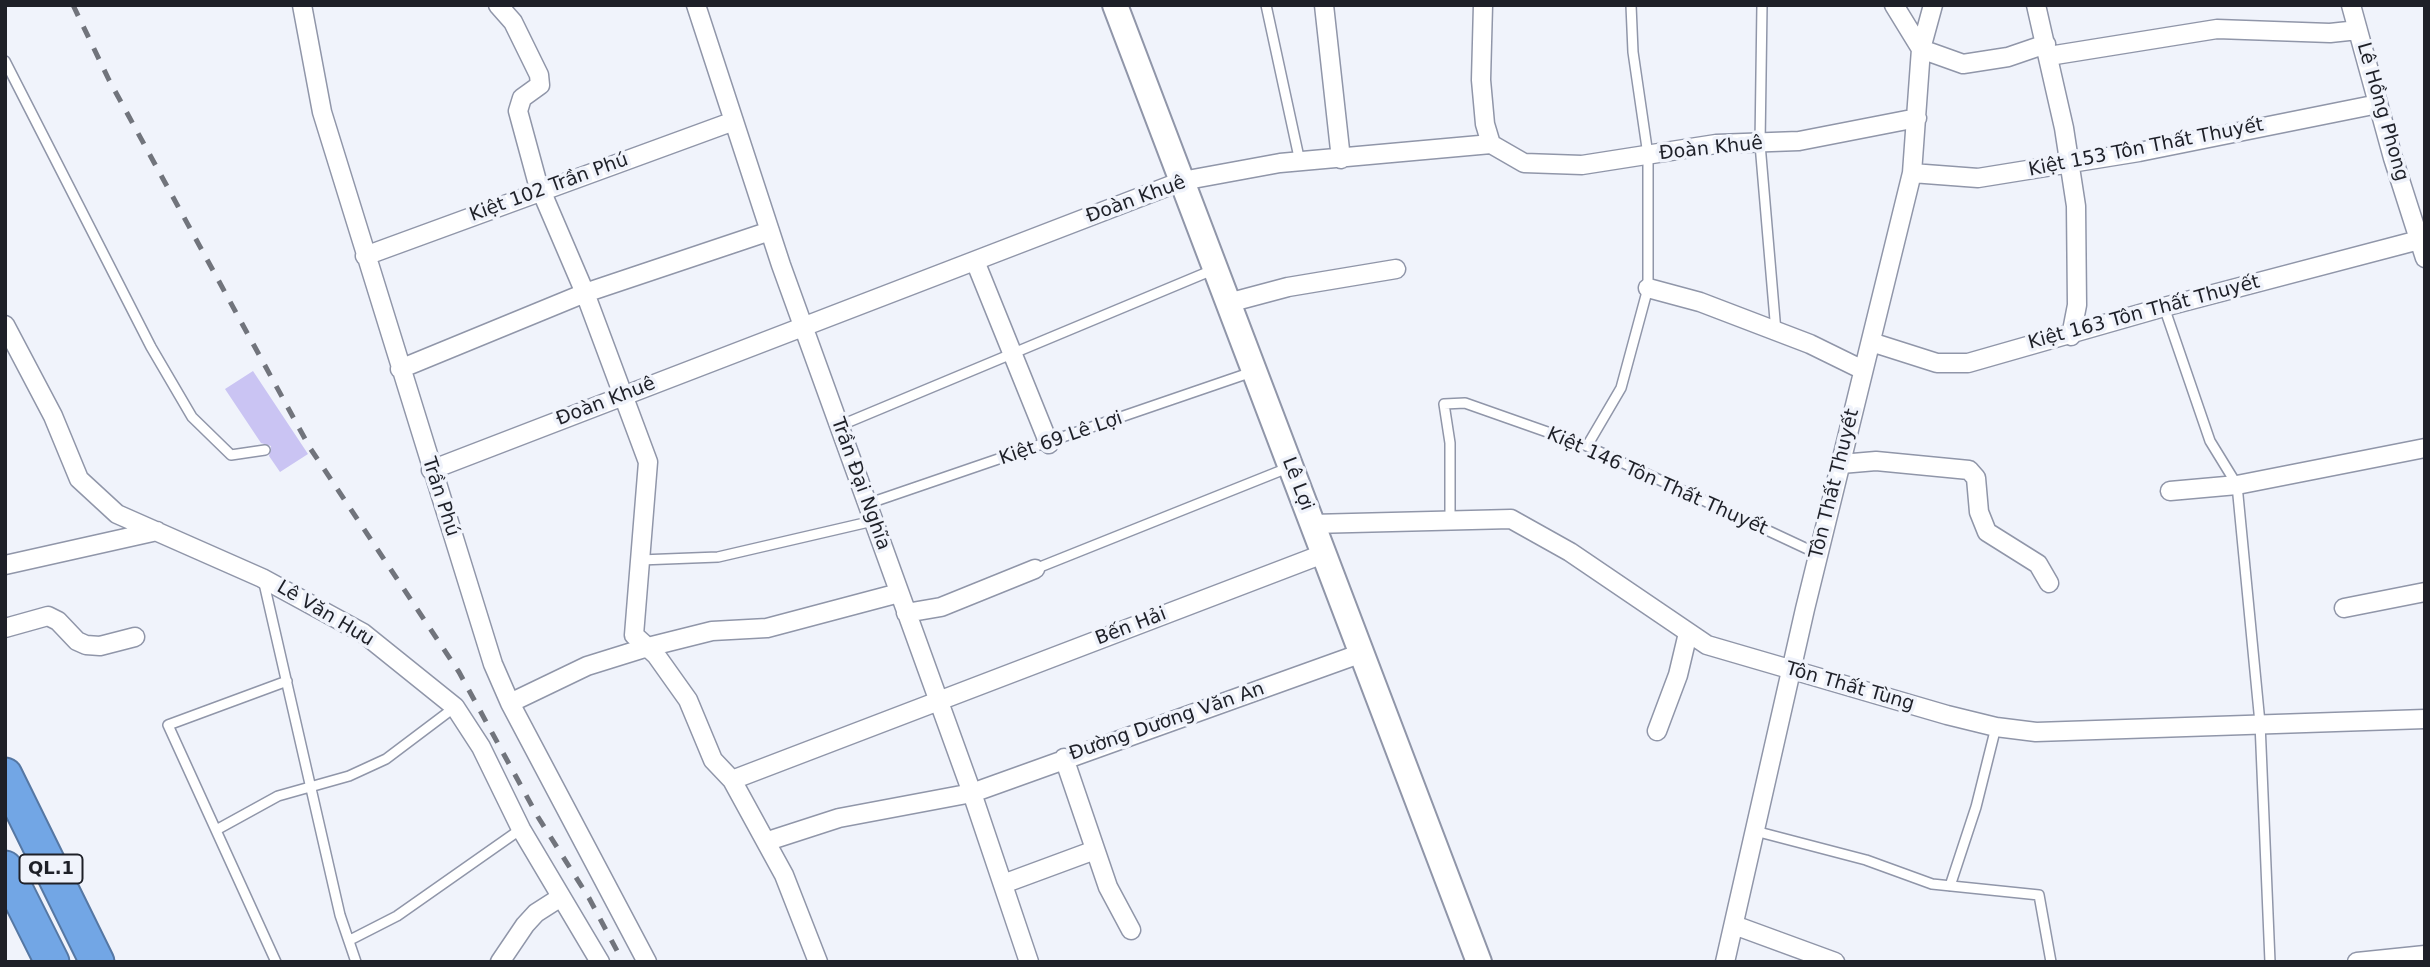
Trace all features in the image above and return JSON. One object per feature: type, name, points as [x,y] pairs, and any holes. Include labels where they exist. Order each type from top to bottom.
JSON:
[{"type":"highway","name":"QL.1","points":[[5,775],[97,962]]},
{"type":"highway","name":"QL.1","points":[[9,884],[52,962]]},
{"type":"street","name":"Trần Phú","points":[[302,5],[322,112],[493,664],[510,703],[648,962]]},
{"type":"street","points":[[498,5],[513,22],[539,75],[540,85],[522,98],[518,111],[541,191],[584,293],[648,463],[634,635],[648,647],[688,700],[713,760],[732,780],[754,822],[768,841],[818,962]]},
{"type":"street","name":"Trần Đại Nghĩa","points":[[695,5],[803,328],[972,793],[1029,962]]},
{"type":"street","name":"Lê Lợi","points":[[1115,5],[1479,962]]},
{"type":"street","points":[[1324,5],[1341,159]]},
{"type":"street","points":[[1483,5],[1481,80],[1485,124],[1491,144]]},
{"type":"street","points":[[1894,5],[1921,49],[1963,64],[2047,50],[2217,29],[2330,33],[2358,30]]},
{"type":"street","name":"Tôn Thất Thuyết","points":[[1725,962],[1818,554],[1912,173],[1921,49],[1933,5]]},
{"type":"street","points":[[2036,5],[2070,163],[2078,244],[2077,304],[2071,336]]},
{"type":"street","name":"Lê Hồng Phong","points":[[2351,5],[2393,158],[2417,203],[2419,240],[2425,258]]},
{"type":"street","name":"Kiệt 153 Tôn Thất Thuyết","points":[[1912,173],[1978,178],[2378,104]]},
{"type":"street","name":"Đoàn Khuê","points":[[431,470],[1182,181],[1300,162],[1491,144],[1524,163],[1582,166],[1716,144],[1799,141],[1917,117]]},
{"type":"street","name":"Kiệt 102 Trần Phú","points":[[365,256],[734,121]]},
{"type":"street","points":[[400,369],[584,293],[770,231]]},
{"type":"street","name":"Kiệt 163 Tôn Thất Thuyết","points":[[1871,342],[1937,363],[1968,363],[2071,336],[2164,307],[2419,240]]},
{"type":"street","points":[[975,261],[1048,444]]},
{"type":"street","points":[[1228,303],[1288,287],[1396,269]]},
{"type":"street","points":[[1648,288],[1700,302],[1863,370]]},
{"type":"street","name":"Lê Văn Hưu","points":[[5,325],[53,416],[79,479],[117,514],[262,578],[363,633],[455,708],[481,747],[521,829],[600,962]]},
{"type":"street","points":[[2170,491],[2237,485],[2425,448]]},
{"type":"street","points":[[1840,464],[1876,461],[1969,470],[1976,478],[1979,512],[1987,532],[2038,564],[2049,583]]},
{"type":"street","name":"Tôn Thất Tùng","points":[[1312,524],[1511,519],[1570,552],[1707,645],[1996,727],[2036,732],[2425,719]]},
{"type":"street","points":[[5,565],[157,531]]},
{"type":"street","name":"Bến Hải","points":[[732,780],[1323,554]]},
{"type":"street","points":[[906,613],[941,607],[1035,569]]},
{"type":"street","points":[[2344,608],[2425,592]]},
{"type":"street","points":[[510,703],[587,666],[648,647],[712,631],[767,628],[899,593]]},
{"type":"street","points":[[5,628],[48,616],[58,621],[77,641],[86,645],[100,646],[135,637]]},
{"type":"street","points":[[1657,731],[1678,675],[1688,633]]},
{"type":"street","name":"Đường Dương Văn An","points":[[768,841],[839,818],[972,793],[1362,653]]},
{"type":"street","points":[[1064,758],[1108,887],[1131,930]]},
{"type":"street","points":[[1003,884],[1095,850]]},
{"type":"street","points":[[500,962],[525,925],[561,897]]},
{"type":"street","points":[[1734,925],[1835,962]]},
{"type":"street","points":[[2357,962],[2425,955]]},
{"type":"lane","points":[[1266,5],[1300,162]]},
{"type":"lane","points":[[1587,446],[1621,388],[1648,288],[1648,155],[1633,52],[1631,5]]},
{"type":"lane","points":[[1762,5],[1760,144],[1776,332]]},
{"type":"lane","points":[[5,61],[151,347],[192,417],[231,455],[265,450]]},
{"type":"lane","points":[[839,426],[1215,269]]},
{"type":"lane","points":[[2164,307],[2210,441],[2237,485],[2260,723],[2270,962]]},
{"type":"lane","name":"Kiệt 69 Lê Lợi","points":[[640,560],[718,557],[870,513],[1048,444],[1254,371]]},
{"type":"lane","name":"Kiệt 146 Tôn Thất Thuyết","points":[[1450,520],[1450,443],[1444,404],[1465,403],[1587,446],[1818,554]]},
{"type":"lane","points":[[1035,569],[1290,466]]},
{"type":"lane","points":[[262,578],[288,681],[340,915],[356,962]]},
{"type":"lane","points":[[276,962],[168,724],[288,681]]},
{"type":"lane","points":[[218,830],[278,796],[349,776],[386,759],[455,708]]},
{"type":"lane","points":[[1950,886],[1976,807],[1996,727]]},
{"type":"lane","points":[[350,940],[397,916],[521,829]]},
{"type":"lane","points":[[1755,831],[1867,860],[1932,884],[2039,895],[2052,962]]},
{"type":"building","points":[[253,371],[308,454],[280,472],[269,456],[271,446],[261,443],[225,389]]},
{"type":"railway","points":[[73,5],[109,80],[310,448],[459,672],[538,817],[589,898],[623,962]]}]
